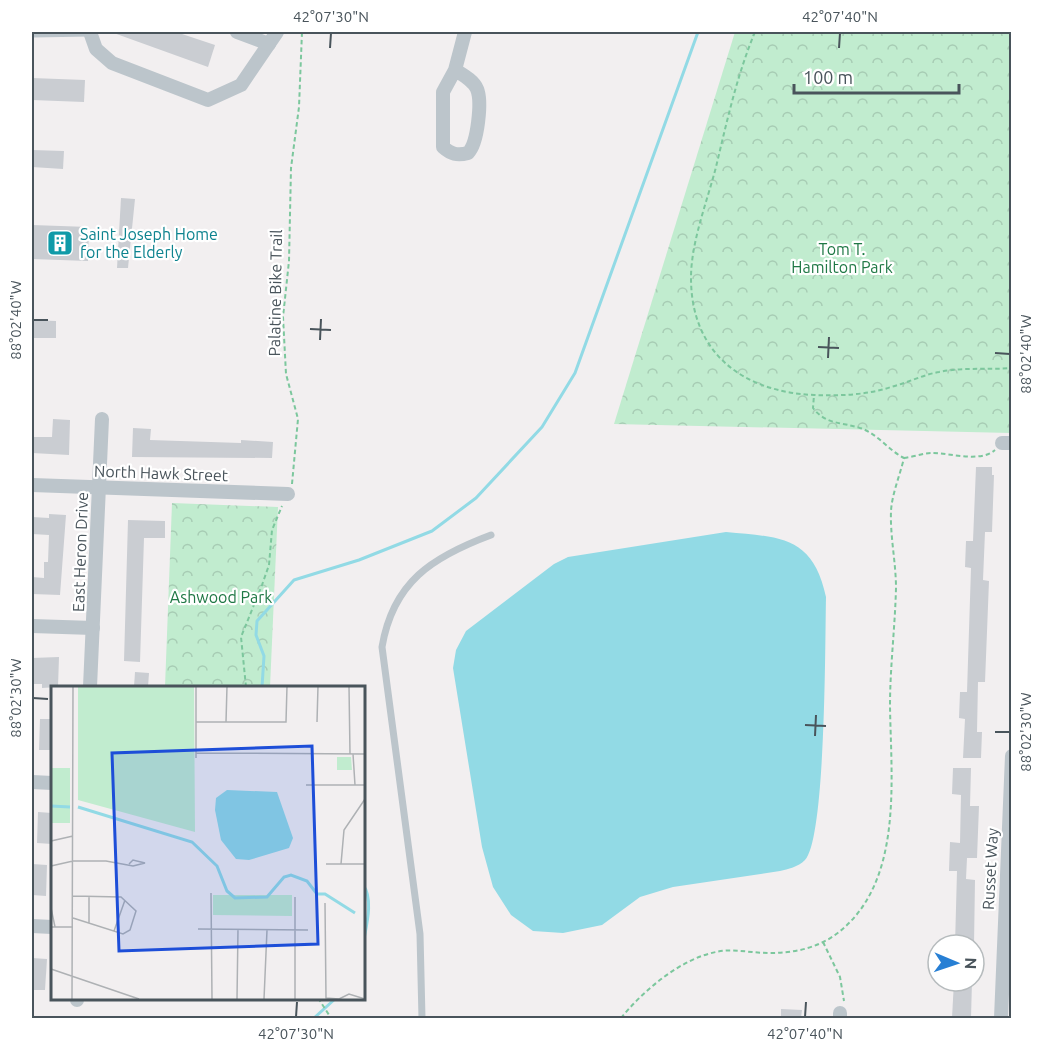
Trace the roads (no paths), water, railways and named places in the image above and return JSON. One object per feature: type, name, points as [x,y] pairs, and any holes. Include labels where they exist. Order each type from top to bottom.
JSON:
[{"type":"street","points":[[91,32],[96,49],[112,63],[208,100],[241,85],[277,32]]},
{"type":"street","points":[[237,32],[269,44]]},
{"type":"street","points":[[455,70],[474,83],[478,91],[477,139],[468,153],[459,155],[450,153],[442,147],[443,92],[455,70],[465,32]]},
{"type":"street","name":"East Heron Drive","points":[[90,686],[102,419]]},
{"type":"street","name":"North Hawk Street","points":[[32,485],[288,494]]},
{"type":"street","points":[[32,626],[93,628]]},
{"type":"street","name":"Russet Way","points":[[1000,1018],[1011,756]]},
{"type":"street","points":[[32,782],[51,783]]},
{"type":"street","points":[[32,926],[51,927]]},
{"type":"lane","points":[[32,34],[91,32]]},
{"type":"lane","points":[[422,1018],[420,934],[382,647],[392,608],[416,577],[454,549],[491,535]]},
{"type":"water","points":[[726,532],[778,539],[803,551],[820,577],[826,597],[821,778],[812,844],[805,860],[796,866],[780,871],[673,887],[640,897],[602,925],[563,933],[533,931],[511,915],[493,887],[482,847],[453,668],[456,650],[466,631],[554,564],[568,557]]},
{"type":"waterway","points":[[262,686],[264,656],[256,635],[257,621],[294,580],[359,560],[432,531],[476,498],[542,427],[575,373],[698,32]]},
{"type":"waterway","points":[[364,887],[369,905],[364,938]]},
{"type":"waterway","points":[[314,1018],[335,999]]},
{"type":"place","name":"Saint Joseph Home for the Elderly","points":[[60,243]]},
{"type":"park label","name":"Tom T. Hamilton Park","points":[[842,258]]},
{"type":"park label","name":"Ashwood Park","points":[[221,597]]}]
